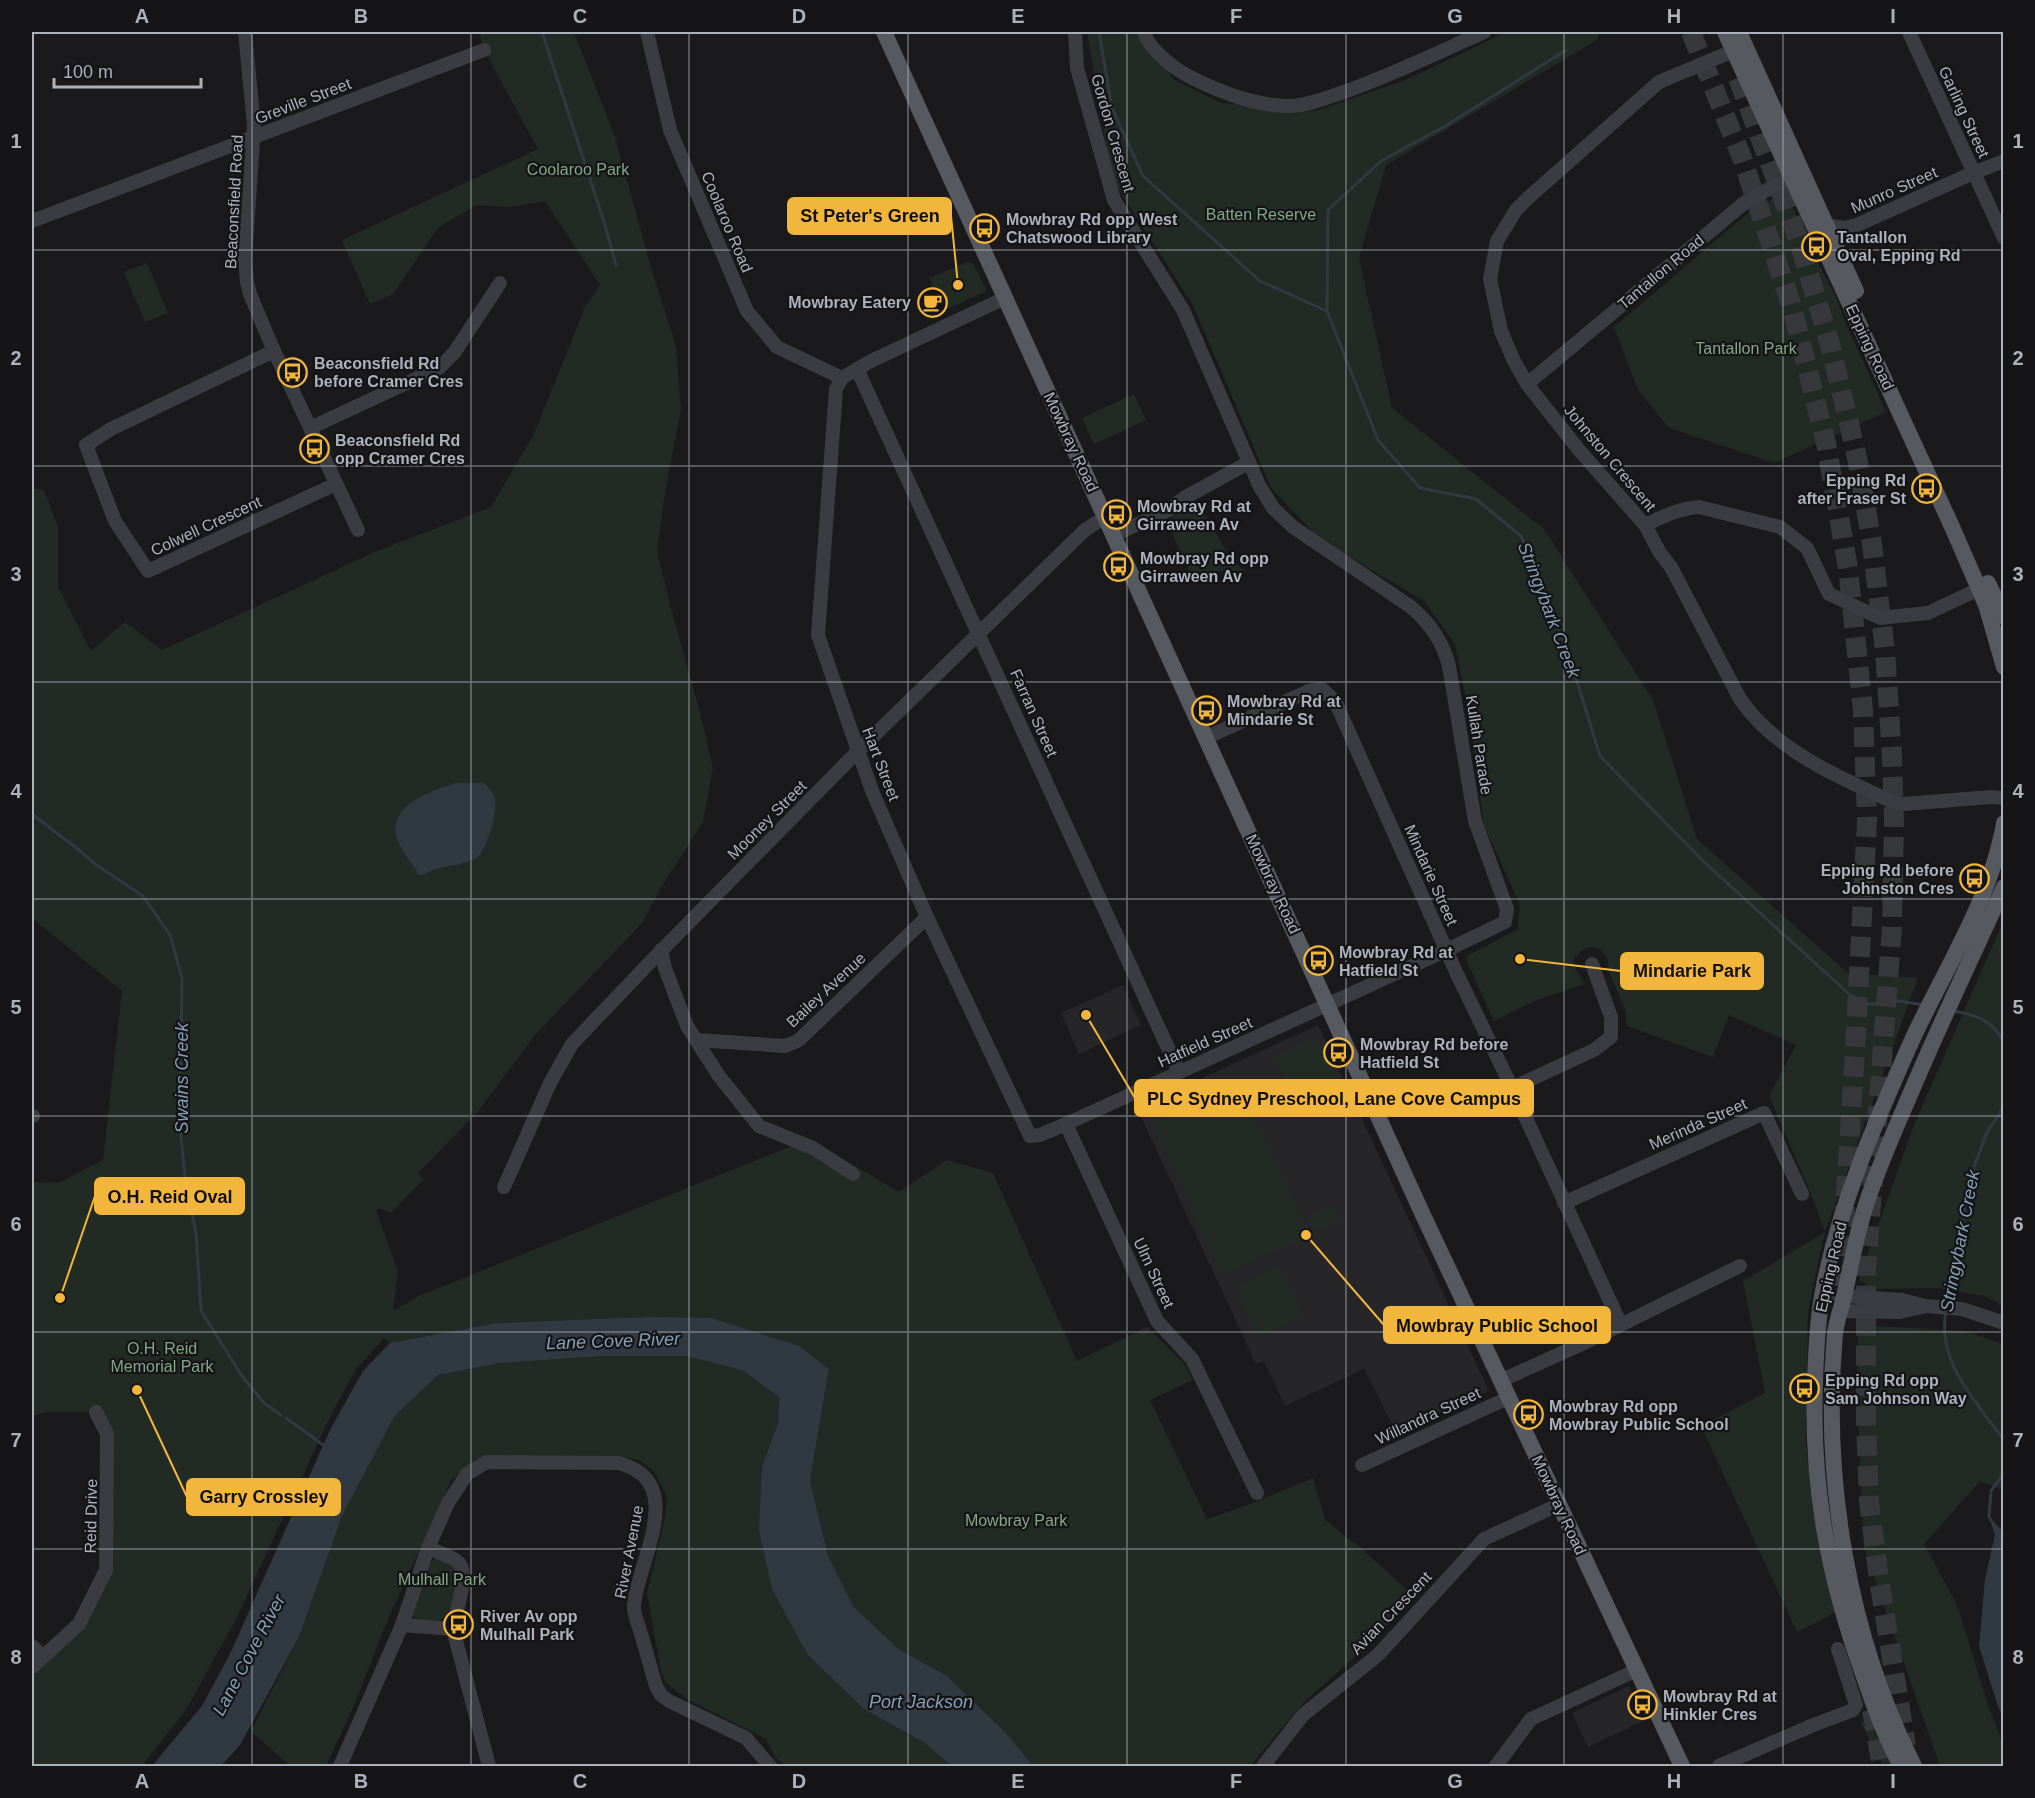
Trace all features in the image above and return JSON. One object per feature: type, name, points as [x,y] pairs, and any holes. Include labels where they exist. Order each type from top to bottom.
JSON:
[{"type":"main road","name":"Mowbray Road","points":[[884,32],[1500,1382],[1682,1767]]},
{"type":"main road","name":"Epping Road","points":[[1725,32],[1797,175],[1826,225],[2004,617]]},
{"type":"main road","name":"Epping Road","points":[[1738,32],[1797,175],[1979,589],[1992,621],[2004,667]]},
{"type":"main road","name":"Epping Road","points":[[1901,1767],[1880,1721],[1852,1643],[1837,1592],[1817,1490],[1814,1439],[1815,1362],[1821,1301],[1855,1176],[1913,1039],[1991,871],[2004,823]]},
{"type":"main road","name":"Epping Road","points":[[1914,1767],[1899,1736],[1871,1662],[1859,1622],[1844,1545],[1834,1460],[1833,1407],[1836,1330],[1865,1208],[1888,1144],[2004,887]]},
{"type":"main road","points":[[1821,1301],[1842,1303]]},
{"type":"street","name":"Beaconsfield Road","points":[[245,32],[253,106],[245,260],[250,294],[274,351],[358,530]]},
{"type":"street","name":"Coolaroo Road","points":[[646,32],[670,130],[747,310],[777,347],[842,378]]},
{"type":"street","name":"Gordon Crescent","points":[[1075,32],[1077,68],[1114,200],[1183,310],[1248,463]]},
{"type":"street","points":[[1144,32],[1158,52],[1174,68],[1206,85],[1242,98],[1293,106],[1314,102],[1379,80],[1484,32]]},
{"type":"street","name":"Garling Street","points":[[1909,32],[2004,238]]},
{"type":"street","name":"Greville Street","points":[[32,221],[484,50]]},
{"type":"street","name":"Johnston Crescent","points":[[1733,51],[1659,82],[1516,210],[1497,241],[1490,279],[1502,331],[1514,361],[1527,384],[1579,450],[1645,525],[1660,553],[1671,567],[1740,699],[1752,715],[1784,745],[1891,801],[1903,804],[2004,798]]},
{"type":"street","name":"Munro Street","points":[[1826,225],[1844,228],[1857,225],[1973,172],[2004,161]]},
{"type":"street","name":"Tantallon Road","points":[[1527,384],[1749,199],[1797,175]]},
{"type":"street","points":[[310,428],[439,368],[454,353],[500,283]]},
{"type":"street","points":[[842,378],[1005,298]]},
{"type":"street","name":"Colwell Crescent","points":[[274,351],[111,429],[86,445],[115,521],[148,571],[336,484]]},
{"type":"street","name":"Farran Street","points":[[857,369],[1179,1072]]},
{"type":"street","name":"Hart Street","points":[[842,378],[836,389],[818,635],[857,752],[927,917],[1030,1136]]},
{"type":"street","points":[[1114,535],[1168,510],[1248,463]]},
{"type":"street","name":"Kullah Parade","points":[[1248,463],[1273,508],[1293,527],[1411,606],[1424,618],[1444,647],[1474,821],[1507,909],[1505,922],[1328,1005]]},
{"type":"street","points":[[1645,525],[1689,507],[1699,507],[1780,527],[1806,548],[1829,594],[1880,618],[1928,613],[1979,589]]},
{"type":"street","name":"Mooney Street","points":[[504,1187],[550,1083],[572,1044],[661,950],[857,752],[1085,530],[1106,517]]},
{"type":"street","name":"Mindarie Street","points":[[1205,738],[1309,691],[1322,689],[1335,701],[1447,950],[1621,1325]]},
{"type":"street","name":"Bailey Avenue","points":[[696,1040],[786,1047],[799,1040],[927,917]]},
{"type":"street","points":[[661,950],[665,968],[687,1026],[719,1076],[759,1126],[813,1148],[853,1174]]},
{"type":"street","points":[[1512,1088],[1594,1050],[1611,1037],[1611,1017],[1592,964]]},
{"type":"street","name":"Hatfield Street","points":[[1030,1136],[1040,1135],[1066,1124],[1328,1005]]},
{"type":"street","name":"Merinda Street","points":[[1564,1203],[1764,1113],[1802,1194]]},
{"type":"street","name":"Ulm Street","points":[[1066,1124],[1157,1321],[1192,1359],[1257,1493]]},
{"type":"street","name":"Willandra Street","points":[[1500,1382],[1740,1266]]},
{"type":"street","points":[[1842,1303],[1899,1312],[1925,1306],[1962,1309],[2004,1323]]},
{"type":"street","name":"Willandra Street","points":[[1362,1465],[1508,1398]]},
{"type":"street","name":"Reid Drive","points":[[32,1667],[79,1624],[106,1570],[106,1434],[96,1412]]},
{"type":"street","name":"River Avenue","points":[[340,1767],[402,1625],[428,1548],[466,1474],[487,1462],[619,1463],[633,1468],[650,1485],[656,1505],[655,1519],[633,1607],[656,1686],[661,1695],[669,1701],[746,1738],[764,1766]]},
{"type":"street","name":"Avian Crescent","points":[[1263,1767],[1303,1715],[1378,1654],[1484,1539],[1558,1504]]},
{"type":"street","points":[[428,1548],[458,1561],[464,1569],[464,1581],[453,1629],[489,1767]]},
{"type":"street","points":[[402,1625],[453,1629]]},
{"type":"street","points":[[32,1646],[43,1657]]},
{"type":"street","points":[[1719,1767],[1853,1710],[1856,1705],[1854,1696],[1838,1649]]},
{"type":"street","points":[[1496,1767],[1531,1719],[1636,1670]]},
{"type":"shaded area","points":[[1123,985],[1141,1025],[1079,1054],[1061,1013]]},
{"type":"shaded area","points":[[1318,1025],[1489,1391],[1396,1432],[1364,1369],[1285,1406],[1264,1361],[1256,1364],[1137,1108]]},
{"type":"shaded area","points":[[1629,1686],[1645,1720],[1588,1747],[1572,1713]]},
{"type":"green space","points":[[479,32],[574,32],[615,137],[652,271],[676,346],[681,409],[657,550],[713,767],[703,822],[660,889],[643,922],[536,1034],[477,1113],[418,1173],[424,1179],[391,1213],[379,1208],[376,1211],[398,1271],[393,1311],[419,1296],[809,1139],[899,1192],[947,1160],[993,1173],[1077,1361],[1147,1327],[1184,1363],[1193,1380],[1150,1400],[1207,1519],[1313,1478],[1325,1520],[1363,1550],[1414,1596],[1365,1648],[1304,1702],[1250,1766],[1033,1766],[1007,1734],[947,1676],[898,1650],[853,1606],[828,1556],[810,1480],[829,1369],[799,1346],[647,1317],[496,1323],[390,1343],[384,1338],[356,1369],[327,1423],[236,1619],[186,1710],[142,1766],[32,1766],[32,1667],[79,1624],[106,1570],[108,1464],[96,1412],[46,1412],[32,1416],[32,1182],[58,1183],[103,1160],[122,991],[32,918],[32,488],[44,490],[58,527],[58,587],[91,651],[125,622],[162,650],[375,552],[491,507],[534,434],[585,307],[600,285],[545,201],[509,207],[476,205],[438,228],[393,294],[370,304],[342,240],[538,149],[484,50]]},
{"type":"green space","name":"Batten Reserve","points":[[1087,32],[1143,32],[1173,79],[1221,103],[1316,111],[1408,79],[1506,32],[1599,32],[1597,40],[1386,165],[1359,258],[1392,408],[1544,529],[1653,700],[1697,839],[1848,973],[1918,978],[1825,1232],[1769,1096],[1796,1045],[1729,1015],[1713,1057],[1627,1026],[1625,1009],[1609,972],[1608,960],[1601,950],[1592,947],[1585,948],[1574,958],[1573,965],[1585,984],[1537,1000],[1494,1021],[1467,961],[1467,956],[1518,929],[1520,905],[1484,825],[1468,708],[1455,644],[1424,601],[1320,539],[1271,488],[1193,305],[1112,179]]},
{"type":"green space","name":"Tantallon Park","points":[[1786,193],[1835,294],[1886,412],[1774,463],[1669,428],[1638,390],[1614,327],[1754,208]]},
{"type":"green space","points":[[968,262],[973,263],[987,291],[945,310],[929,278]]},
{"type":"green space","points":[[147,263],[168,313],[145,322],[124,272]]},
{"type":"green space","points":[[1134,394],[1146,420],[1094,444],[1082,418]]},
{"type":"green space","points":[[1197,501],[1228,554],[1245,572],[1217,571],[1200,579],[1191,576],[1167,521]]},
{"type":"green space","points":[[2003,922],[2003,983],[2000,984],[2004,988],[2003,1306],[1985,1296],[1937,1288],[1872,1289],[1859,1279],[1914,1125]]},
{"type":"green space","points":[[1317,1037],[1345,1097],[1303,1116],[1275,1056]]},
{"type":"green space","points":[[1239,1082],[1309,1236],[1222,1275],[1152,1122]]},
{"type":"green space","points":[[1334,1204],[1341,1221],[1317,1232],[1307,1217]]},
{"type":"green space","points":[[1825,1232],[1808,1311],[1806,1446],[1820,1553],[1835,1611],[1828,1617],[1797,1632],[1701,1426],[1765,1393],[1743,1281]]},
{"type":"green space","points":[[1279,1265],[1303,1316],[1258,1337],[1235,1286]]},
{"type":"green space","points":[[1858,1325],[1966,1331],[2003,1344],[2003,1490],[1980,1481],[1924,1544],[1957,1605],[1988,1705],[2003,1744],[2003,1766],[1940,1766],[1864,1548],[1857,1389]]},
{"type":"green space","points":[[605,1356],[686,1356],[742,1370],[779,1397],[778,1423],[762,1467],[808,1655],[864,1709],[923,1742],[952,1766],[786,1766],[775,1757],[766,1739],[687,1699],[666,1683],[661,1672],[647,1593],[665,1518],[667,1497],[655,1473],[641,1461],[622,1456],[486,1458],[452,1479],[388,1619],[354,1705],[326,1766],[290,1766],[251,1731],[299,1637],[342,1516],[394,1417],[438,1375],[501,1363]]},
{"type":"green space","name":"Mulhall Park","points":[[436,1558],[453,1564],[461,1581],[449,1610],[442,1619],[417,1620],[412,1615],[429,1563]]},
{"type":"green space","points":[[1868,1718],[1891,1766],[1884,1766],[1861,1723]]},
{"type":"water","points":[[456,783],[484,783],[493,794],[495,811],[488,839],[476,858],[419,875],[397,838],[396,826],[399,817],[405,808],[424,795]]},
{"type":"water","name":"Port Jackson","points":[[647,1317],[711,1318],[799,1346],[829,1369],[810,1480],[828,1556],[853,1606],[898,1649],[947,1676],[1007,1734],[1033,1766],[952,1766],[923,1742],[864,1709],[808,1655],[772,1589],[759,1530],[762,1467],[778,1423],[779,1397],[742,1370],[686,1356],[605,1356],[501,1363],[438,1375],[394,1417],[342,1516],[299,1637],[240,1745],[221,1766],[152,1766],[202,1706],[230,1654],[330,1430],[363,1371],[390,1343],[496,1323]]},
{"type":"water","points":[[1989,1517],[2003,1531],[2003,1718],[1979,1646],[1985,1579],[1995,1535]]},
{"type":"waterway","points":[[542,32],[616,265]]},
{"type":"waterway","name":"Stringybark Creek","points":[[1099,32],[1112,108],[1143,176],[1260,281],[1327,311],[1378,440],[1420,488],[1476,499],[1521,536],[1568,652],[1600,756],[1702,860],[1849,994],[1867,1004],[1898,1001],[1924,1005]]},
{"type":"waterway","points":[[1327,310],[1328,210],[1381,161],[1447,125],[1566,50]]},
{"type":"waterway","name":"Swains Creek","points":[[32,814],[95,864],[143,896],[170,935],[182,978],[180,1126],[185,1177],[196,1234],[201,1311],[242,1376],[264,1403],[281,1415]]},
{"type":"waterway","name":"Stringybark Creek","points":[[1954,1011],[1984,1020],[1995,1030],[2004,1044]]},
{"type":"waterway","name":"Stringybark Creek","points":[[1947,1304],[1971,1175],[1987,1132],[2004,1103]]},
{"type":"waterway","name":"Stringybark Creek","points":[[1946,1311],[1944,1329],[1953,1364],[1971,1396],[2004,1440]]},
{"type":"waterway","name":"Swains Creek","points":[[286,1418],[326,1447]]},
{"type":"waterway","name":"Stringybark Creek","points":[[1991,1520],[1989,1517],[1991,1491],[2004,1473]]},
{"type":"tunnel","points":[[1691,32],[1742,158],[1791,304],[1826,443],[1848,568],[1863,710],[1867,820],[1839,1302]]},
{"type":"tunnel","points":[[1738,78],[1798,238],[1830,344],[1857,457],[1872,544],[1885,650],[1894,821],[1892,927],[1866,1270],[1866,1423],[1869,1502],[1906,1746]]},
{"type":"tunnel","points":[[1872,1710],[1882,1766]]},
{"type":"place","name":"Mowbray Rd opp West Chatswood Library","points":[[985,228]]},
{"type":"place","name":"Tantallon Oval, Epping Rd","points":[[1816,246]]},
{"type":"place","name":"St Peter's Green","points":[[958,285]]},
{"type":"place","name":"Mowbray Eatery","points":[[932,302]]},
{"type":"place","name":"Beaconsfield Rd before Cramer Cres","points":[[293,372]]},
{"type":"place","name":"Beaconsfield Rd opp Cramer Cres","points":[[314,449]]},
{"type":"place","name":"Epping Rd after Fraser St","points":[[1927,489]]},
{"type":"place","name":"Mowbray Rd at Girraween Av","points":[[1116,515]]},
{"type":"place","name":"Mowbray Rd opp Girraween Av","points":[[1119,567]]},
{"type":"place","name":"Mowbray Rd at Mindarie St","points":[[1206,710]]},
{"type":"place","name":"Epping Rd before Johnston Cres","points":[[1975,879]]},
{"type":"place","name":"Mindarie Park","points":[[1520,959]]},
{"type":"place","name":"Mowbray Rd at Hatfield St","points":[[1318,961]]},
{"type":"place","name":"PLC Sydney Preschool, Lane Cove Campus","points":[[1086,1015]]},
{"type":"place","name":"Mowbray Rd before Hatfield St","points":[[1339,1053]]},
{"type":"place","name":"Mowbray Public School","points":[[1306,1235]]},
{"type":"place","name":"O.H. Reid Oval","points":[[60,1298]]},
{"type":"place","name":"Epping Rd opp Sam Johnson Way","points":[[1804,1389]]},
{"type":"place","name":"Garry Crossley","points":[[137,1390]]},
{"type":"place","name":"Mowbray Rd opp Mowbray Public School","points":[[1528,1415]]},
{"type":"place","name":"River Av opp Mulhall Park","points":[[459,1625]]},
{"type":"place","name":"Mowbray Rd at Hinkler Cres","points":[[1642,1705]]},
{"type":"park label","name":"Coolaroo Park","points":[[578,169]]},
{"type":"park label","name":"O.H. Reid Memorial Park","points":[[162,1357]]},
{"type":"park label","name":"Mowbray Park","points":[[1016,1520]]},
{"type":"water label","name":"Lane Cove River","points":[[613,1341]]},
{"type":"water label","name":"Lane Cove River","points":[[249,1655]]}]
